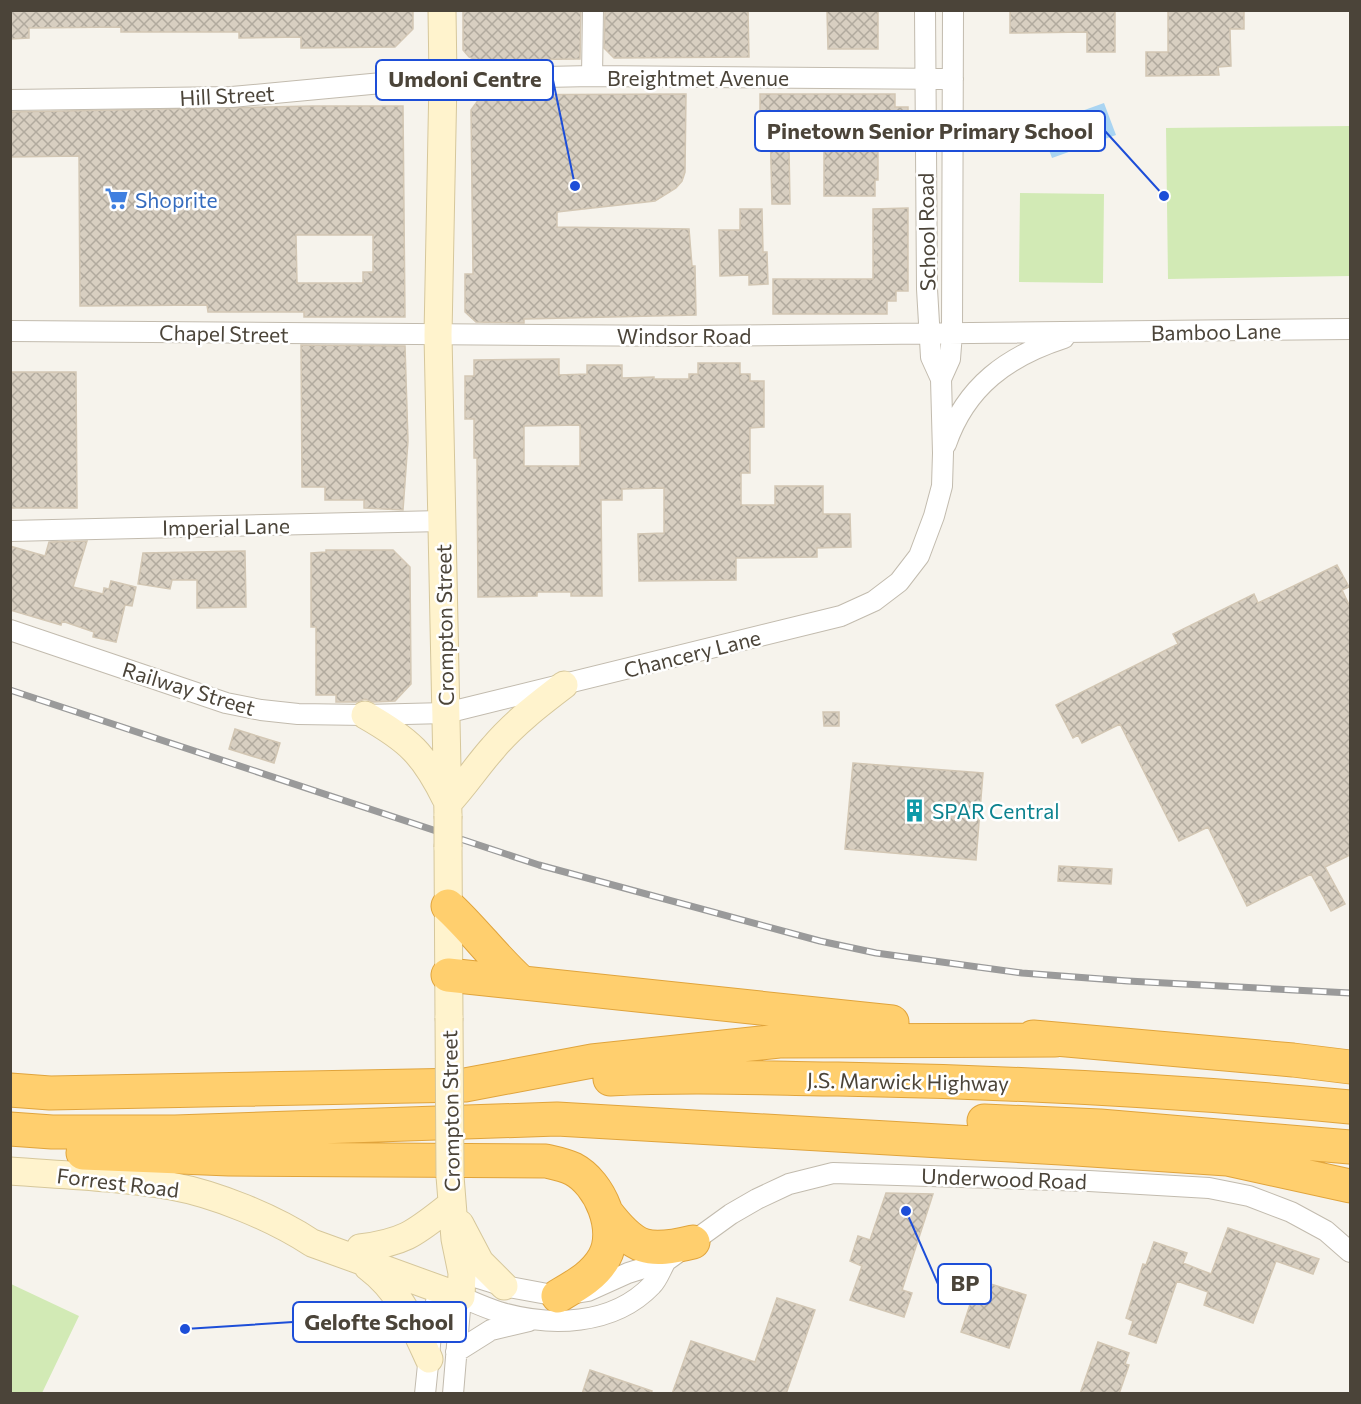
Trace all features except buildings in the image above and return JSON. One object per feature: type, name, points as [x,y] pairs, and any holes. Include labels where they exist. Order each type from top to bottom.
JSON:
[{"type":"highway","points":[[448,895],[492,953],[522,983]]},
{"type":"highway","points":[[448,975],[1055,1040],[1350,1067]]},
{"type":"highway","points":[[10,1090],[50,1093],[465,1085],[592,1061],[779,1041],[1055,1040]]},
{"type":"highway","points":[[1293,1060],[1350,1058]]},
{"type":"highway","name":"J.S. Marwick Highway","points":[[465,1085],[628,1078],[981,1081],[1350,1107]]},
{"type":"highway","points":[[10,1129],[52,1132],[175,1132],[557,1119],[1227,1159],[1350,1185]]},
{"type":"highway","name":"J.S. Marwick Highway","points":[[557,1119],[967,1120],[1100,1126],[1350,1147]]},
{"type":"highway","points":[[10,1148],[230,1160],[546,1161],[573,1169],[582,1175],[591,1185],[606,1212],[627,1236],[642,1245],[663,1248],[693,1242]]},
{"type":"highway","points":[[548,1307],[582,1282],[606,1256],[611,1235],[606,1212]]},
{"type":"street","name":"Crompton Street","points":[[442,10],[443,80],[438,334],[448,810],[450,1176],[455,1239],[451,1282]]},
{"type":"street","points":[[592,10],[592,76]]},
{"type":"street","name":"School Road","points":[[919,556],[942,486],[943,453],[941,379],[931,357],[927,289],[925,10]]},
{"type":"street","name":"School Road","points":[[941,379],[951,358],[952,333],[953,10]]},
{"type":"street","name":"Breightmet Avenue","points":[[443,80],[592,76],[953,79]]},
{"type":"street","name":"Hill Street","points":[[10,100],[231,97],[403,81],[443,80]]},
{"type":"street","name":"Bamboo Lane","points":[[929,334],[1350,329]]},
{"type":"street","name":"Chapel Street","points":[[10,331],[438,334]]},
{"type":"street","name":"Bamboo Lane","points":[[943,453],[952,427],[966,404],[983,383],[1004,365],[1028,352],[1081,333]]},
{"type":"street","name":"Windsor Road","points":[[438,334],[696,336],[929,334]]},
{"type":"street","name":"Imperial Lane","points":[[10,531],[442,521]]},
{"type":"street","name":"Chancery Lane","points":[[446,713],[842,616],[874,601],[899,582],[919,556]]},
{"type":"street","name":"Railway Street","points":[[10,630],[226,703],[270,711],[365,715],[446,713]]},
{"type":"street","points":[[448,810],[494,746],[534,708],[564,685]]},
{"type":"street","points":[[365,715],[399,735],[423,759],[436,779],[448,810]]},
{"type":"street","name":"Forrest Road","points":[[10,1171],[112,1179],[174,1187],[222,1201],[290,1229],[312,1243],[360,1254],[451,1282]]},
{"type":"street","name":"Underwood Road","points":[[451,1282],[500,1312],[548,1307],[628,1273],[666,1261],[731,1214],[789,1184],[833,1173],[1089,1181],[1209,1188],[1249,1196],[1291,1212],[1326,1231],[1350,1252]]},
{"type":"street","points":[[429,1359],[409,1313],[396,1293],[360,1254],[410,1236],[452,1204],[463,1232],[480,1262],[504,1286]]},
{"type":"street","name":"Underwood Road","points":[[451,1282],[504,1286],[548,1307],[563,1322],[593,1319],[616,1310],[653,1284],[666,1261]]},
{"type":"street","points":[[451,1282],[456,1352],[453,1394]]},
{"type":"street","points":[[425,1394],[434,1316],[451,1282]]},
{"type":"street","points":[[456,1352],[491,1330],[548,1307]]},
{"type":"green space","points":[[1350,126],[1350,276],[1168,279],[1166,128]]},
{"type":"green space","points":[[1020,193],[1104,194],[1103,283],[1019,282]]},
{"type":"green space","points":[[11,1284],[79,1316],[42,1393],[11,1393]]},
{"type":"water","points":[[1104,103],[1116,135],[1052,158],[1040,126]]},
{"type":"railway","points":[[10,690],[539,865],[820,941],[876,953],[1022,973],[1350,993]]},
{"type":"place","name":"Umdoni Centre","points":[[575,186]]},
{"type":"place","name":"Pinetown Senior Primary School","points":[[1164,196]]},
{"type":"place","name":"Shoprite","points":[[117,199]]},
{"type":"place","name":"SPAR Central","points":[[914,810]]},
{"type":"place","name":"BP","points":[[906,1211]]},
{"type":"place","name":"Gelofte School","points":[[185,1329]]}]
